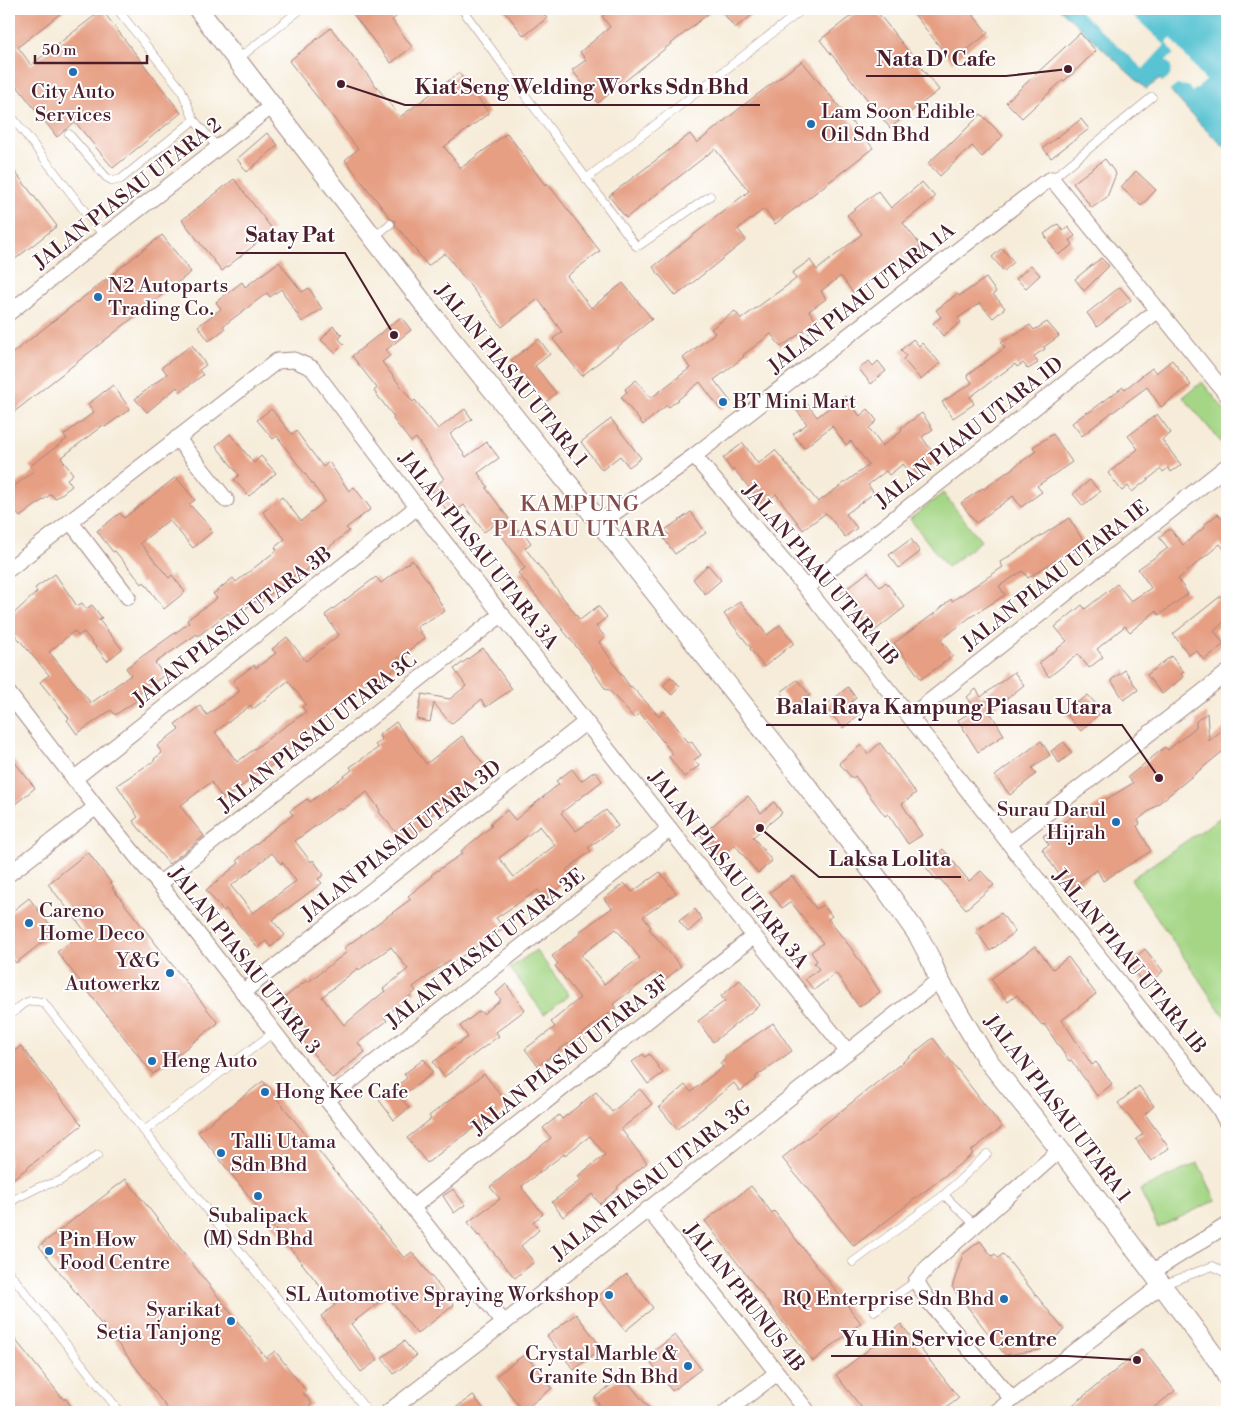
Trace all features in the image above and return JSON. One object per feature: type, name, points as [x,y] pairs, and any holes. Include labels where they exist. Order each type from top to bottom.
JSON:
[{"type":"street","name":"JALAN PIASAU UTARA 1","points":[[198,9],[434,317],[781,752],[885,888],[918,935],[939,980],[986,1058],[1060,1150],[1157,1278],[1221,1365],[1227,1377]]},
{"type":"street","name":"JALAN PIASAU UTARA 2","points":[[9,313],[104,236],[272,106]]},
{"type":"street","points":[[1052,179],[1227,394]]},
{"type":"street","name":"JALAN PIAAU UTARA 1A","points":[[600,523],[694,456],[1037,188],[1052,179]]},
{"type":"street","name":"JALAN PIAAU UTARA 1D","points":[[806,588],[1158,310]]},
{"type":"street","name":"JALAN PIASAU UTARA 3A","points":[[9,569],[277,361],[294,360],[312,368],[417,507],[754,936],[848,1052]]},
{"type":"street","points":[[177,438],[226,500]]},
{"type":"street","name":"JALAN PIAAU UTARA 1B","points":[[694,456],[806,588],[1223,1104],[1227,1123]]},
{"type":"street","name":"JALAN PIAAU UTARA 1E","points":[[910,716],[1227,466]]},
{"type":"street","name":"JALAN PIASAU UTARA 3B","points":[[74,779],[417,507]]},
{"type":"street","points":[[70,521],[128,597]]},
{"type":"street","name":"JALAN PIASAU UTARA 3C","points":[[159,884],[502,614]]},
{"type":"street","points":[[1010,842],[1227,673]]},
{"type":"street","name":"JALAN PIASAU UTARA 3","points":[[9,694],[96,807],[159,884],[327,1100],[504,1322]]},
{"type":"street","name":"JALAN PIASAU UTARA 3D","points":[[243,992],[586,722]]},
{"type":"street","points":[[9,874],[96,807]]},
{"type":"street","name":"JALAN PIASAU UTARA 3E","points":[[327,1100],[670,829]]},
{"type":"street","name":"JALAN PIASAU UTARA 3F","points":[[413,1207],[754,936]]},
{"type":"street","name":"JALAN PIASAU UTARA 3G","points":[[388,1412],[939,980]]},
{"type":"street","points":[[1012,1399],[930,1303],[916,1281],[928,1267],[1060,1150]]},
{"type":"street","name":"JALAN PRUNUS 4B","points":[[648,1209],[808,1412]]},
{"type":"street","points":[[996,1412],[1157,1278],[1227,1225]]},
{"type":"street","points":[[726,1412],[777,1373]]},
{"type":"lane","points":[[116,9],[181,89],[194,120],[218,148]]},
{"type":"lane","points":[[238,59],[301,9]]},
{"type":"lane","points":[[462,9],[636,246],[640,246],[710,196]]},
{"type":"lane","points":[[586,178],[803,9]]},
{"type":"lane","points":[[1052,179],[1152,97]]},
{"type":"lane","points":[[9,113],[104,236]]},
{"type":"lane","points":[[70,134],[106,177],[113,181],[121,179],[194,120]]},
{"type":"lane","points":[[373,238],[390,224]]},
{"type":"lane","points":[[9,1016],[27,1002],[36,1000],[44,1003],[144,1132],[368,1412]]},
{"type":"lane","points":[[144,1132],[274,1032]]},
{"type":"lane","points":[[853,1262],[944,1195],[987,1154]]},
{"type":"lane","points":[[9,1205],[15,1199],[38,1187],[60,1181],[98,1155]]},
{"type":"lane","points":[[944,1195],[975,1225]]},
{"type":"lane","points":[[1157,1278],[1213,1266],[1227,1274]]},
{"type":"lane","points":[[9,1272],[120,1412]]},
{"type":"lane","points":[[874,1311],[916,1281]]},
{"type":"green space","points":[[1202,382],[1227,413],[1227,445],[1225,447],[1183,397]]},
{"type":"green space","points":[[943,493],[981,541],[947,567],[910,519]]},
{"type":"green space","points":[[1227,813],[1227,1021],[1131,879]]},
{"type":"green space","points":[[536,950],[569,995],[544,1014],[510,968]]},
{"type":"green space","points":[[1198,1163],[1216,1200],[1158,1228],[1140,1190]]},
{"type":"water","points":[[1060,9],[1227,9],[1227,149],[1201,125],[1160,79],[1146,89]]},
{"type":"pier","points":[[1078,9],[1126,9],[1165,45],[1143,69]]},
{"type":"pier","points":[[1171,38],[1206,81],[1192,92],[1188,86],[1177,85],[1168,92],[1161,83],[1170,76],[1171,66],[1166,60],[1174,54],[1166,42]]},
{"type":"building","points":[[9,9],[66,9],[18,47],[31,65],[102,10],[181,113],[113,168],[75,122],[57,137],[9,76]]},
{"type":"building","points":[[349,9],[392,9],[397,16],[392,20],[412,47],[391,63]]},
{"type":"building","points":[[503,9],[540,9],[547,18],[524,36]]},
{"type":"building","points":[[611,9],[714,9],[598,103],[572,70],[586,60],[580,52],[610,27],[602,16]]},
{"type":"building","points":[[720,9],[760,9],[735,28]]},
{"type":"building","points":[[860,9],[875,9],[939,90],[890,128],[820,40]]},
{"type":"building","points":[[910,9],[968,9],[988,33],[952,62]]},
{"type":"building","points":[[331,28],[400,117],[459,73],[489,113],[444,147],[461,168],[507,133],[545,185],[547,183],[600,251],[567,276],[591,308],[623,283],[652,319],[582,376],[553,339],[562,332],[538,299],[502,327],[445,253],[428,266],[395,224],[395,221],[391,219],[345,160],[358,149],[289,61]]},
{"type":"building","points":[[1080,33],[1096,51],[1022,118],[1006,102]]},
{"type":"building","points":[[802,61],[873,148],[775,224],[764,209],[738,229],[746,240],[676,296],[653,267],[749,191],[715,149],[626,218],[609,196],[690,134],[697,143]]},
{"type":"building","points":[[981,114],[1003,136],[982,157],[972,146],[940,176],[928,163],[951,144]]},
{"type":"building","points":[[1081,119],[1089,129],[1051,158],[1043,148]]},
{"type":"building","points":[[267,133],[278,145],[247,172],[237,159]]},
{"type":"building","points":[[1105,159],[1116,174],[1107,197],[1092,208],[1073,183]]},
{"type":"building","points":[[9,164],[57,226],[9,264]]},
{"type":"building","points":[[1136,171],[1156,190],[1141,206],[1121,187]]},
{"type":"building","points":[[234,179],[273,230],[222,271],[182,220]]},
{"type":"building","points":[[922,182],[935,197],[903,223],[921,246],[919,248],[926,258],[913,268],[906,258],[890,271],[887,266],[853,293],[841,276],[821,291],[826,299],[809,311],[819,325],[808,333],[805,330],[781,347],[771,334],[714,380],[731,402],[721,410],[700,382],[669,407],[667,405],[643,425],[621,397],[627,392],[625,389],[636,380],[651,398],[690,368],[683,358],[715,333],[711,329],[735,311],[741,319],[796,279],[792,273],[810,260],[817,270],[862,234],[847,215],[878,191],[891,208]]},
{"type":"building","points":[[1058,224],[1063,231],[1068,227],[1075,236],[1070,240],[1073,245],[1058,255],[1044,234]]},
{"type":"building","points":[[162,235],[191,272],[9,416],[9,356]]},
{"type":"building","points":[[1002,248],[1014,262],[1004,271],[992,257]]},
{"type":"building","points":[[1101,258],[1109,266],[1084,291],[1075,279]]},
{"type":"building","points":[[279,262],[302,292],[309,288],[322,309],[302,322],[281,289],[270,297],[267,293],[223,326],[225,329],[209,341],[198,326],[221,309],[216,302],[242,282],[245,287]]},
{"type":"building","points":[[1031,265],[1040,275],[1026,288],[1016,279]]},
{"type":"building","points":[[986,278],[996,292],[993,294],[1005,308],[993,318],[980,303],[958,318],[961,322],[943,336],[933,323],[941,317],[936,310],[957,294],[959,296]]},
{"type":"building","points":[[1120,287],[1131,300],[1097,327],[1087,313]]},
{"type":"building","points":[[401,317],[411,330],[386,350],[390,356],[382,362],[413,402],[415,400],[438,429],[465,409],[472,419],[450,434],[466,457],[487,442],[499,458],[478,473],[488,487],[486,488],[518,531],[521,529],[531,543],[525,548],[580,620],[598,606],[607,617],[596,626],[605,637],[599,642],[630,687],[659,716],[664,711],[701,755],[694,760],[699,766],[684,777],[669,757],[673,754],[640,713],[634,718],[608,689],[606,690],[593,668],[518,573],[525,568],[494,525],[484,532],[464,505],[450,515],[431,489],[444,479],[416,438],[411,442],[393,419],[394,417],[374,391],[377,388],[352,356]]},
{"type":"building","points":[[1047,322],[1059,336],[1034,356],[1038,363],[1028,369],[1023,363],[1017,367],[1015,364],[970,397],[974,404],[953,418],[942,402],[972,383],[967,375],[1005,348],[1001,343],[1030,325],[1034,330]]},
{"type":"building","points":[[333,326],[342,335],[339,339],[344,344],[335,353],[321,340]]},
{"type":"building","points":[[539,339],[550,354],[535,366],[556,393],[546,402],[511,360]]},
{"type":"building","points":[[913,339],[919,346],[922,343],[940,363],[921,380],[903,359],[906,356],[901,350]]},
{"type":"building","points":[[192,345],[206,365],[199,370],[203,375],[180,392],[177,387],[147,412],[135,399],[167,374],[162,367]]},
{"type":"building","points":[[1172,360],[1191,385],[1161,407],[1147,387],[1082,436],[1072,423],[1123,387],[1125,389],[1152,368],[1156,373]]},
{"type":"building","points":[[869,361],[873,366],[878,361],[886,371],[871,384],[859,369]]},
{"type":"building","points":[[113,385],[130,409],[105,427],[103,425],[61,458],[73,474],[67,479],[72,486],[55,499],[51,494],[20,517],[14,510],[9,514],[9,490],[34,471],[30,466],[67,439],[64,435],[94,412],[88,404]]},
{"type":"building","points":[[845,396],[860,416],[868,409],[877,421],[869,428],[882,446],[902,431],[901,428],[922,413],[933,429],[922,437],[938,460],[914,477],[903,464],[889,475],[886,471],[868,485],[874,493],[846,514],[857,528],[845,537],[826,513],[803,530],[776,494],[763,505],[734,469],[732,471],[723,458],[743,443],[758,464],[775,450],[818,502],[869,465],[851,441],[846,445],[832,426],[804,448],[793,434],[807,424],[792,404],[802,397],[817,417]]},
{"type":"building","points":[[271,409],[292,434],[296,431],[323,467],[329,462],[349,491],[354,487],[371,509],[346,528],[349,531],[312,561],[314,564],[298,577],[296,574],[262,600],[260,597],[233,619],[228,613],[198,636],[197,634],[155,663],[164,675],[134,698],[136,701],[115,715],[111,710],[77,734],[67,720],[69,718],[40,682],[49,675],[16,636],[9,642],[9,618],[37,592],[35,588],[55,574],[77,606],[82,603],[86,609],[92,605],[102,618],[99,620],[122,649],[107,661],[84,632],[78,636],[74,631],[49,652],[91,703],[131,675],[126,668],[189,623],[187,620],[217,598],[213,594],[233,578],[236,582],[277,550],[275,547],[285,539],[263,512],[282,497],[301,521],[325,501],[277,436],[273,439],[257,420]]},
{"type":"building","points":[[1157,414],[1171,433],[1162,440],[1181,465],[1171,472],[1168,468],[1163,472],[1161,469],[1132,492],[1128,486],[1122,491],[1108,473],[1138,449],[1128,436]]},
{"type":"building","points":[[611,419],[641,458],[629,467],[620,456],[602,470],[581,442]]},
{"type":"building","points":[[230,434],[254,463],[261,456],[276,473],[249,496],[234,480],[239,475],[216,446]]},
{"type":"building","points":[[1053,434],[1072,462],[1037,486],[1042,492],[1021,507],[1013,496],[976,523],[961,503],[984,489],[1036,451],[1033,447]]},
{"type":"building","points":[[176,477],[195,500],[189,504],[211,528],[212,532],[193,548],[169,520],[140,543],[169,578],[172,575],[185,592],[164,609],[144,582],[142,584],[97,531],[120,513],[124,518]]},
{"type":"building","points":[[1090,480],[1100,492],[1083,506],[1073,494]]},
{"type":"building","points":[[691,512],[706,533],[675,554],[664,539],[669,535],[665,530]]},
{"type":"building","points":[[1218,514],[1227,525],[1227,553],[1220,544],[1178,579],[1188,594],[1159,615],[1156,611],[1130,632],[1125,626],[1097,649],[1103,657],[1089,668],[1078,654],[1049,677],[1039,663],[1067,641],[1055,627],[1082,605],[1085,609],[1117,584],[1131,601],[1151,588],[1138,569],[1168,548],[1159,537],[1170,529],[1183,545]]},
{"type":"building","points":[[1069,518],[1086,545],[1065,558],[1063,555],[1028,578],[1023,571],[999,586],[1005,595],[969,618],[941,640],[953,656],[921,679],[894,643],[951,599],[952,601],[1003,567],[1000,562]]},
{"type":"building","points":[[911,539],[920,552],[899,568],[889,555]]},
{"type":"building","points":[[412,560],[427,580],[445,611],[417,627],[425,638],[393,662],[397,667],[377,683],[373,678],[334,707],[336,710],[305,733],[308,737],[281,755],[283,757],[263,772],[223,799],[211,782],[180,806],[204,836],[169,864],[133,821],[138,817],[117,785],[155,760],[162,753],[157,746],[179,729],[175,724],[200,706],[207,715],[240,691],[233,681],[254,665],[256,668],[276,653],[272,649],[287,637],[306,661],[339,635],[325,615],[376,577],[381,583]],"holes":[[[288,681],[306,704],[302,707],[306,712],[237,762],[215,732],[251,705],[253,709]]]},
{"type":"building","points":[[708,565],[721,580],[705,594],[693,579]]},
{"type":"building","points":[[868,572],[880,587],[886,582],[905,607],[872,633],[841,593]]},
{"type":"building","points":[[1227,591],[1227,619],[1214,631],[1224,644],[1204,660],[1196,650],[1189,655],[1173,634]]},
{"type":"building","points":[[740,601],[767,635],[780,625],[794,643],[764,667],[724,614]]},
{"type":"building","points":[[483,648],[512,689],[486,707],[481,700],[451,724],[434,703],[430,722],[417,719],[422,694],[450,699],[466,686],[454,669]]},
{"type":"building","points":[[1171,656],[1184,672],[1181,674],[1183,677],[1162,694],[1147,675]]},
{"type":"building","points":[[1125,670],[1138,690],[1124,700],[1111,680]]},
{"type":"building","points":[[1014,672],[1024,685],[990,712],[1004,735],[978,752],[958,720],[976,709],[967,697],[976,689],[981,697]]},
{"type":"building","points":[[671,677],[680,686],[672,695],[663,686]]},
{"type":"building","points":[[797,680],[810,695],[794,708],[781,692]]},
{"type":"building","points":[[848,687],[856,698],[851,702],[860,714],[843,728],[825,706]]},
{"type":"building","points":[[1088,695],[1102,711],[1081,731],[1064,712]]},
{"type":"building","points":[[1207,713],[1209,741],[1227,726],[1227,748],[1138,820],[1140,824],[1137,826],[1151,851],[1103,881],[1097,870],[1069,890],[1042,849],[1049,845],[1043,836],[1084,809],[1086,812],[1133,783],[1128,777],[1165,747],[1168,750],[1196,727],[1196,721]]},
{"type":"building","points":[[396,722],[426,764],[462,736],[487,769],[423,822],[426,826],[405,843],[379,812],[380,810],[367,792],[342,810],[340,808],[295,841],[324,875],[318,879],[322,883],[272,920],[285,935],[271,947],[266,941],[258,948],[226,909],[223,911],[206,890],[239,863],[237,860],[262,838],[293,815],[290,811],[307,799],[310,802],[352,770],[350,767],[378,748],[375,745],[382,740],[379,735]],"holes":[[[272,853],[281,864],[282,862],[296,881],[253,913],[231,886]]]},
{"type":"building","points":[[1041,741],[1050,755],[1032,768],[1036,774],[1010,795],[995,776]]},
{"type":"building","points":[[1064,742],[1072,753],[1059,763],[1051,751]]},
{"type":"building","points":[[880,743],[916,793],[902,804],[922,835],[908,844],[888,814],[885,816],[855,776],[852,778],[839,763],[861,745],[868,754]]},
{"type":"building","points":[[9,755],[35,788],[9,809]]},
{"type":"building","points":[[572,769],[581,781],[595,771],[602,781],[561,813],[576,831],[606,810],[618,826],[588,848],[591,851],[566,870],[572,878],[545,899],[538,890],[496,918],[504,928],[452,963],[450,960],[413,987],[416,991],[384,1017],[387,1021],[358,1043],[365,1052],[332,1078],[299,1035],[307,1029],[284,998],[347,952],[344,948],[411,899],[408,896],[432,877],[431,875],[463,853],[461,851],[492,826],[490,824],[507,810],[515,820],[559,784],[556,781]],"holes":[[[540,826],[555,845],[514,877],[499,858]],[[391,947],[408,969],[344,1025],[322,997],[358,968],[359,970]]]},
{"type":"building","points":[[748,796],[761,813],[774,802],[782,813],[753,837],[772,861],[758,873],[735,845],[719,858],[701,835]]},
{"type":"building","points":[[943,849],[969,881],[981,871],[994,885],[966,909],[940,879],[937,881],[924,865]]},
{"type":"building","points":[[88,852],[114,887],[112,888],[218,1023],[153,1074],[57,952],[85,931],[48,884]]},
{"type":"building","points":[[660,872],[676,893],[643,917],[651,927],[649,929],[681,966],[663,982],[655,973],[613,1004],[616,1008],[538,1066],[525,1049],[555,1027],[551,1022],[580,998],[555,966],[558,964],[552,956],[581,933],[579,932],[612,908],[604,899],[624,883],[632,892]],"holes":[[[616,929],[640,958],[604,984],[581,955]]]},
{"type":"building","points":[[792,876],[816,909],[823,905],[832,916],[828,919],[851,948],[880,992],[859,1007],[836,973],[814,990],[805,979],[819,969],[814,963],[817,961],[811,952],[823,943],[791,902],[782,908],[770,892]]},
{"type":"building","name":"Careno Home Deco","points":[[29,898],[55,932],[16,963],[9,954],[9,914]]},
{"type":"building","points":[[695,909],[702,919],[688,932],[679,921]]},
{"type":"building","points":[[1001,913],[1015,932],[990,951],[976,931]]},
{"type":"building","points":[[1035,946],[1053,969],[1068,957],[1096,994],[1062,1020],[1092,1065],[1096,1062],[1112,1084],[1097,1096],[1071,1060],[1069,1061],[1044,1024],[1042,1025],[1017,995],[1008,1002],[991,979]]},
{"type":"building","points":[[1145,949],[1163,971],[1146,986],[1128,964]]},
{"type":"building","points":[[740,980],[760,1005],[713,1042],[698,1021],[725,1001],[721,996]]},
{"type":"building","points":[[506,984],[525,1010],[496,1032],[499,1036],[444,1077],[433,1062],[468,1037],[460,1026],[480,1011],[483,1014],[501,1000],[496,993]]},
{"type":"building","points":[[773,1023],[792,1051],[755,1077],[757,1079],[740,1091],[734,1083],[677,1129],[659,1107],[685,1085],[691,1092],[723,1067],[720,1063],[726,1059],[724,1057]]},
{"type":"building","points":[[933,1038],[1002,1127],[971,1151],[973,1154],[854,1246],[782,1158]]},
{"type":"building","points":[[21,1046],[82,1125],[9,1182],[9,1055]]},
{"type":"building","points":[[643,1054],[645,1057],[649,1054],[663,1073],[648,1084],[632,1062]]},
{"type":"building","points":[[424,1059],[433,1073],[400,1097],[409,1108],[394,1120],[379,1100],[407,1078],[404,1074]]},
{"type":"building","points":[[484,1074],[510,1106],[483,1127],[480,1123],[427,1163],[407,1138],[431,1119],[429,1116]]},
{"type":"building","points":[[263,1081],[404,1258],[412,1252],[454,1305],[417,1334],[387,1296],[351,1324],[378,1360],[361,1372],[321,1316],[335,1305],[198,1132]]},
{"type":"building","points":[[1139,1086],[1154,1106],[1145,1114],[1169,1148],[1151,1161],[1136,1139],[1143,1134],[1118,1103]]},
{"type":"building","points":[[640,1089],[652,1104],[621,1129],[647,1163],[617,1187],[618,1189],[600,1204],[592,1194],[563,1217],[552,1202],[581,1180],[578,1176],[605,1155],[590,1136],[522,1186],[543,1214],[533,1222],[539,1230],[521,1246],[534,1262],[515,1278],[468,1222],[500,1199],[490,1187],[551,1138],[543,1128],[559,1115],[562,1119],[596,1092],[612,1112]]},
{"type":"building","points":[[126,1179],[266,1358],[275,1351],[306,1391],[303,1393],[312,1404],[302,1412],[170,1412],[102,1323],[39,1246]]},
{"type":"building","points":[[751,1186],[772,1213],[774,1211],[861,1323],[813,1361],[705,1221]]},
{"type":"building","points":[[453,1189],[465,1205],[454,1213],[443,1196]]},
{"type":"building","points":[[980,1241],[992,1256],[995,1254],[998,1258],[1003,1254],[1064,1330],[1040,1350],[1005,1355],[952,1287],[963,1254]]},
{"type":"building","points":[[627,1274],[653,1308],[625,1331],[598,1296]]},
{"type":"building","points":[[576,1314],[602,1348],[574,1370],[547,1336]]},
{"type":"building","points":[[901,1324],[959,1398],[941,1412],[865,1412],[836,1375]]},
{"type":"building","points":[[9,1332],[64,1400],[65,1398],[76,1412],[9,1412]]},
{"type":"building","points":[[675,1335],[701,1369],[672,1391],[646,1357]]},
{"type":"building","points":[[404,1341],[416,1356],[394,1374],[382,1358]]},
{"type":"building","points":[[1142,1349],[1175,1391],[1148,1412],[1064,1412]]},
{"type":"building","points":[[525,1354],[552,1388],[523,1411],[496,1376]]},
{"type":"building","points":[[623,1376],[652,1412],[605,1412],[594,1398]]},
{"type":"building","points":[[473,1395],[486,1412],[450,1412]]},
{"type":"place","name":"Nata D' Cafe","points":[[1068,69]]},
{"type":"place","name":"City Auto Services","points":[[73,72]]},
{"type":"place","name":"Kiat Seng Welding Works Sdn Bhd","points":[[341,84]]},
{"type":"place","name":"Lam Soon Edible Oil Sdn Bhd","points":[[811,124]]},
{"type":"place","name":"N2 Autoparts Trading Co.","points":[[98,297]]},
{"type":"place","name":"Satay Pat","points":[[394,335]]},
{"type":"place","name":"BT Mini Mart","points":[[723,402]]},
{"type":"place","name":"Balai Raya Kampung Piasau Utara","points":[[1159,778]]},
{"type":"place","name":"Surau Darul Hijrah","points":[[1116,822]]},
{"type":"place","name":"Laksa Lolita","points":[[760,828]]},
{"type":"place","name":"Careno Home Deco","points":[[29,923]]},
{"type":"place","name":"Y&G Autowerkz","points":[[170,973]]},
{"type":"place","name":"Heng Auto","points":[[152,1061]]},
{"type":"place","name":"Hong Kee Cafe","points":[[265,1092]]},
{"type":"place","name":"Talli Utama Sdn Bhd","points":[[221,1153]]},
{"type":"place","name":"Subalipack (M) Sdn Bhd","points":[[258,1196]]},
{"type":"place","name":"Pin How Food Centre","points":[[49,1251]]},
{"type":"place","name":"SL Automotive Spraying Workshop","points":[[609,1295]]},
{"type":"place","name":"RQ Enterprise Sdn Bhd","points":[[1004,1299]]},
{"type":"place","name":"Syarikat Setia Tanjong","points":[[231,1321]]},
{"type":"place","name":"Yu Hin Service Centre","points":[[1137,1360]]},
{"type":"place","name":"Crystal Marble & Granite Sdn Bhd","points":[[688,1366]]},
{"type":"district","name":"KAMPUNG PIASAU UTARA","points":[[580,516]]}]
